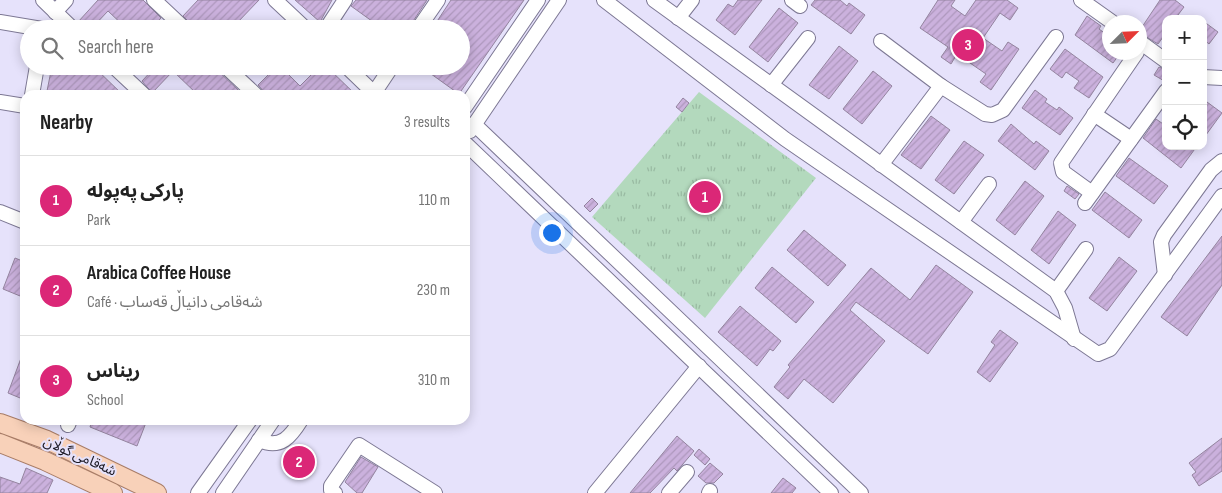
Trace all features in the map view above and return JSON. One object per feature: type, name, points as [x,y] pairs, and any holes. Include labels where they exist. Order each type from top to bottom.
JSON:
[{"type":"main road","name":"شەقامی گوڵان","points":[[0,423],[56,444],[157,493]]},
{"type":"main road","name":"شەقامی گوڵان","points":[[0,443],[45,461],[109,492]]},
{"type":"street","points":[[42,0],[63,20]]},
{"type":"street","points":[[55,12],[66,0]]},
{"type":"street","points":[[154,0],[175,20]]},
{"type":"street","points":[[276,0],[297,20]]},
{"type":"street","points":[[332,20],[345,0]]},
{"type":"street","points":[[424,20],[438,0]]},
{"type":"street","points":[[470,100],[538,0]]},
{"type":"street","points":[[470,130],[559,0]]},
{"type":"street","points":[[654,0],[1056,291],[1065,308],[1074,339]]},
{"type":"street","points":[[678,18],[692,0]]},
{"type":"street","points":[[1081,0],[1102,15]]},
{"type":"street","points":[[608,1],[785,139],[1098,354],[1110,349],[1222,196]]},
{"type":"street","points":[[0,22],[20,25]]},
{"type":"street","points":[[515,34],[529,44]]},
{"type":"street","points":[[881,41],[941,86],[985,114],[998,114],[1003,110],[1056,37]]},
{"type":"street","points":[[771,85],[808,38]]},
{"type":"street","points":[[1147,51],[1164,60]]},
{"type":"street","points":[[1131,60],[1061,163],[1060,168],[1088,198],[1162,96]]},
{"type":"street","points":[[33,90],[35,75]]},
{"type":"street","points":[[123,75],[139,90]]},
{"type":"street","points":[[235,75],[251,90]]},
{"type":"street","points":[[355,75],[371,90]]},
{"type":"street","points":[[377,90],[387,75]]},
{"type":"street","points":[[1207,77],[1222,78]]},
{"type":"street","points":[[881,165],[941,86]]},
{"type":"street","points":[[0,102],[20,105]]},
{"type":"street","points":[[1094,114],[1131,139]]},
{"type":"street","points":[[474,124],[861,493]]},
{"type":"street","points":[[470,147],[831,493]]},
{"type":"street","points":[[1165,275],[1161,242],[1164,235],[1211,170],[1222,161]]},
{"type":"street","points":[[962,222],[989,184]]},
{"type":"street","points":[[0,212],[20,220]]},
{"type":"street","points":[[1056,291],[1086,249]]},
{"type":"street","points":[[595,493],[699,366]]},
{"type":"street","points":[[198,493],[210,487],[247,425]]},
{"type":"street","points":[[223,493],[270,425]]},
{"type":"street","points":[[259,440],[265,443],[279,442],[289,438],[298,425]]},
{"type":"street","points":[[335,493],[331,490],[330,486],[359,446],[435,493]]},
{"type":"street","points":[[669,493],[687,472]]},
{"type":"green space","points":[[699,92],[816,178],[705,318],[592,217]]},
{"type":"building","points":[[98,0],[143,0],[161,18],[159,20],[118,20],[108,11],[100,20],[80,20]]},
{"type":"building","points":[[198,0],[259,0],[240,20],[187,20],[183,16]]},
{"type":"building","points":[[295,0],[332,0],[321,20],[318,20]]},
{"type":"building","points":[[356,0],[427,0],[414,20],[370,20],[351,6]]},
{"type":"building","points":[[451,0],[524,0],[462,90],[453,90],[433,75],[470,75],[470,20],[438,20]]},
{"type":"building","points":[[738,0],[762,0],[735,35],[716,20],[728,4],[733,7]]},
{"type":"building","points":[[815,0],[840,0],[847,6],[849,3],[865,15],[851,34],[811,5]]},
{"type":"building","points":[[938,0],[955,0],[951,6],[965,16],[976,0],[1007,0],[1018,8],[1010,20],[1000,13],[983,38],[1002,51],[1008,42],[1019,49],[991,90],[980,82],[986,74],[957,54],[951,64],[941,57],[948,47],[920,28]]},
{"type":"building","points":[[1160,0],[1175,0],[1184,7],[1178,15],[1162,15],[1162,38],[1158,44],[1147,37],[1147,20]]},
{"type":"building","points":[[779,8],[798,23],[768,62],[749,47]]},
{"type":"building","points":[[1087,16],[1101,26],[1099,29],[1102,31],[1102,55],[1075,35]]},
{"type":"building","points":[[1207,24],[1218,32],[1209,44],[1207,42]]},
{"type":"building","points":[[839,46],[858,61],[829,99],[809,85]]},
{"type":"building","points":[[1065,49],[1103,77],[1089,98],[1074,88],[1079,81],[1066,72],[1062,78],[1050,69]]},
{"type":"building","points":[[1159,67],[1162,68],[1162,80],[1154,75]]},
{"type":"building","points":[[873,71],[892,86],[862,124],[843,109]]},
{"type":"building","points":[[50,75],[102,75],[118,90],[47,90]]},
{"type":"building","points":[[148,75],[169,75],[155,90],[150,90],[142,81]]},
{"type":"building","points":[[177,75],[222,75],[238,90],[193,90]]},
{"type":"building","points":[[268,75],[289,75],[300,86],[311,75],[335,75],[351,90],[262,90],[258,85]]},
{"type":"building","points":[[1035,90],[1047,99],[1045,102],[1057,110],[1059,107],[1073,118],[1060,135],[1022,108]]},
{"type":"building","points":[[683,98],[689,103],[682,112],[676,107]]},
{"type":"building","points":[[1207,102],[1222,113],[1207,134]]},
{"type":"building","points":[[931,116],[950,130],[921,169],[901,155]]},
{"type":"building","points":[[1156,119],[1162,123],[1162,150],[1194,150],[1181,168],[1143,138]]},
{"type":"building","points":[[1011,124],[1034,144],[1036,141],[1049,151],[1035,170],[998,141]]},
{"type":"building","points":[[964,141],[984,155],[954,194],[935,180]]},
{"type":"building","points":[[1129,158],[1168,186],[1154,204],[1116,176]]},
{"type":"building","points":[[1025,181],[1044,196],[1015,235],[996,220]]},
{"type":"building","points":[[1067,186],[1079,194],[1075,199],[1064,191]]},
{"type":"building","points":[[1105,192],[1142,220],[1129,238],[1092,210]]},
{"type":"building","points":[[592,198],[598,204],[590,212],[584,206]]},
{"type":"building","points":[[1058,211],[1076,225],[1049,264],[1031,250]]},
{"type":"building","points":[[804,230],[846,265],[828,286],[787,250]]},
{"type":"building","points":[[1222,236],[1222,285],[1187,336],[1161,317]]},
{"type":"building","points":[[1119,257],[1137,271],[1107,311],[1089,298]]},
{"type":"building","points":[[15,258],[20,260],[20,296],[3,289]]},
{"type":"building","points":[[936,265],[973,292],[928,354],[856,302],[850,310],[885,341],[833,403],[804,379],[788,399],[774,387],[790,367],[788,365],[871,268],[910,300]]},
{"type":"building","points":[[772,267],[814,302],[796,323],[755,288]]},
{"type":"building","points":[[740,306],[781,341],[773,351],[770,349],[757,366],[718,332]]},
{"type":"building","points":[[1000,330],[1018,343],[990,382],[977,372],[995,345],[991,342]]},
{"type":"building","points":[[20,361],[20,398],[8,393]]},
{"type":"building","points":[[91,425],[145,425],[137,446],[90,427]]},
{"type":"building","points":[[677,436],[694,451],[677,471],[674,468],[650,493],[630,493]]},
{"type":"building","points":[[1222,438],[1222,471],[1199,486],[1192,475],[1196,472],[1189,463]]},
{"type":"building","points":[[699,449],[710,459],[705,465],[694,455]]},
{"type":"building","points":[[361,457],[378,467],[362,493],[357,493],[345,482]]},
{"type":"building","points":[[710,463],[723,474],[714,483],[706,483],[698,476]]},
{"type":"building","points":[[26,468],[53,480],[47,493],[0,493],[0,477],[20,484]]},
{"type":"building","points":[[783,478],[796,488],[792,493],[771,493]]},
{"type":"place","name":"ريناس","points":[[968,45]]},
{"type":"place","name":"پارکی پەپولە","points":[[705,197]]},
{"type":"place","name":"Arabica Coffee House","points":[[299,462]]}]
